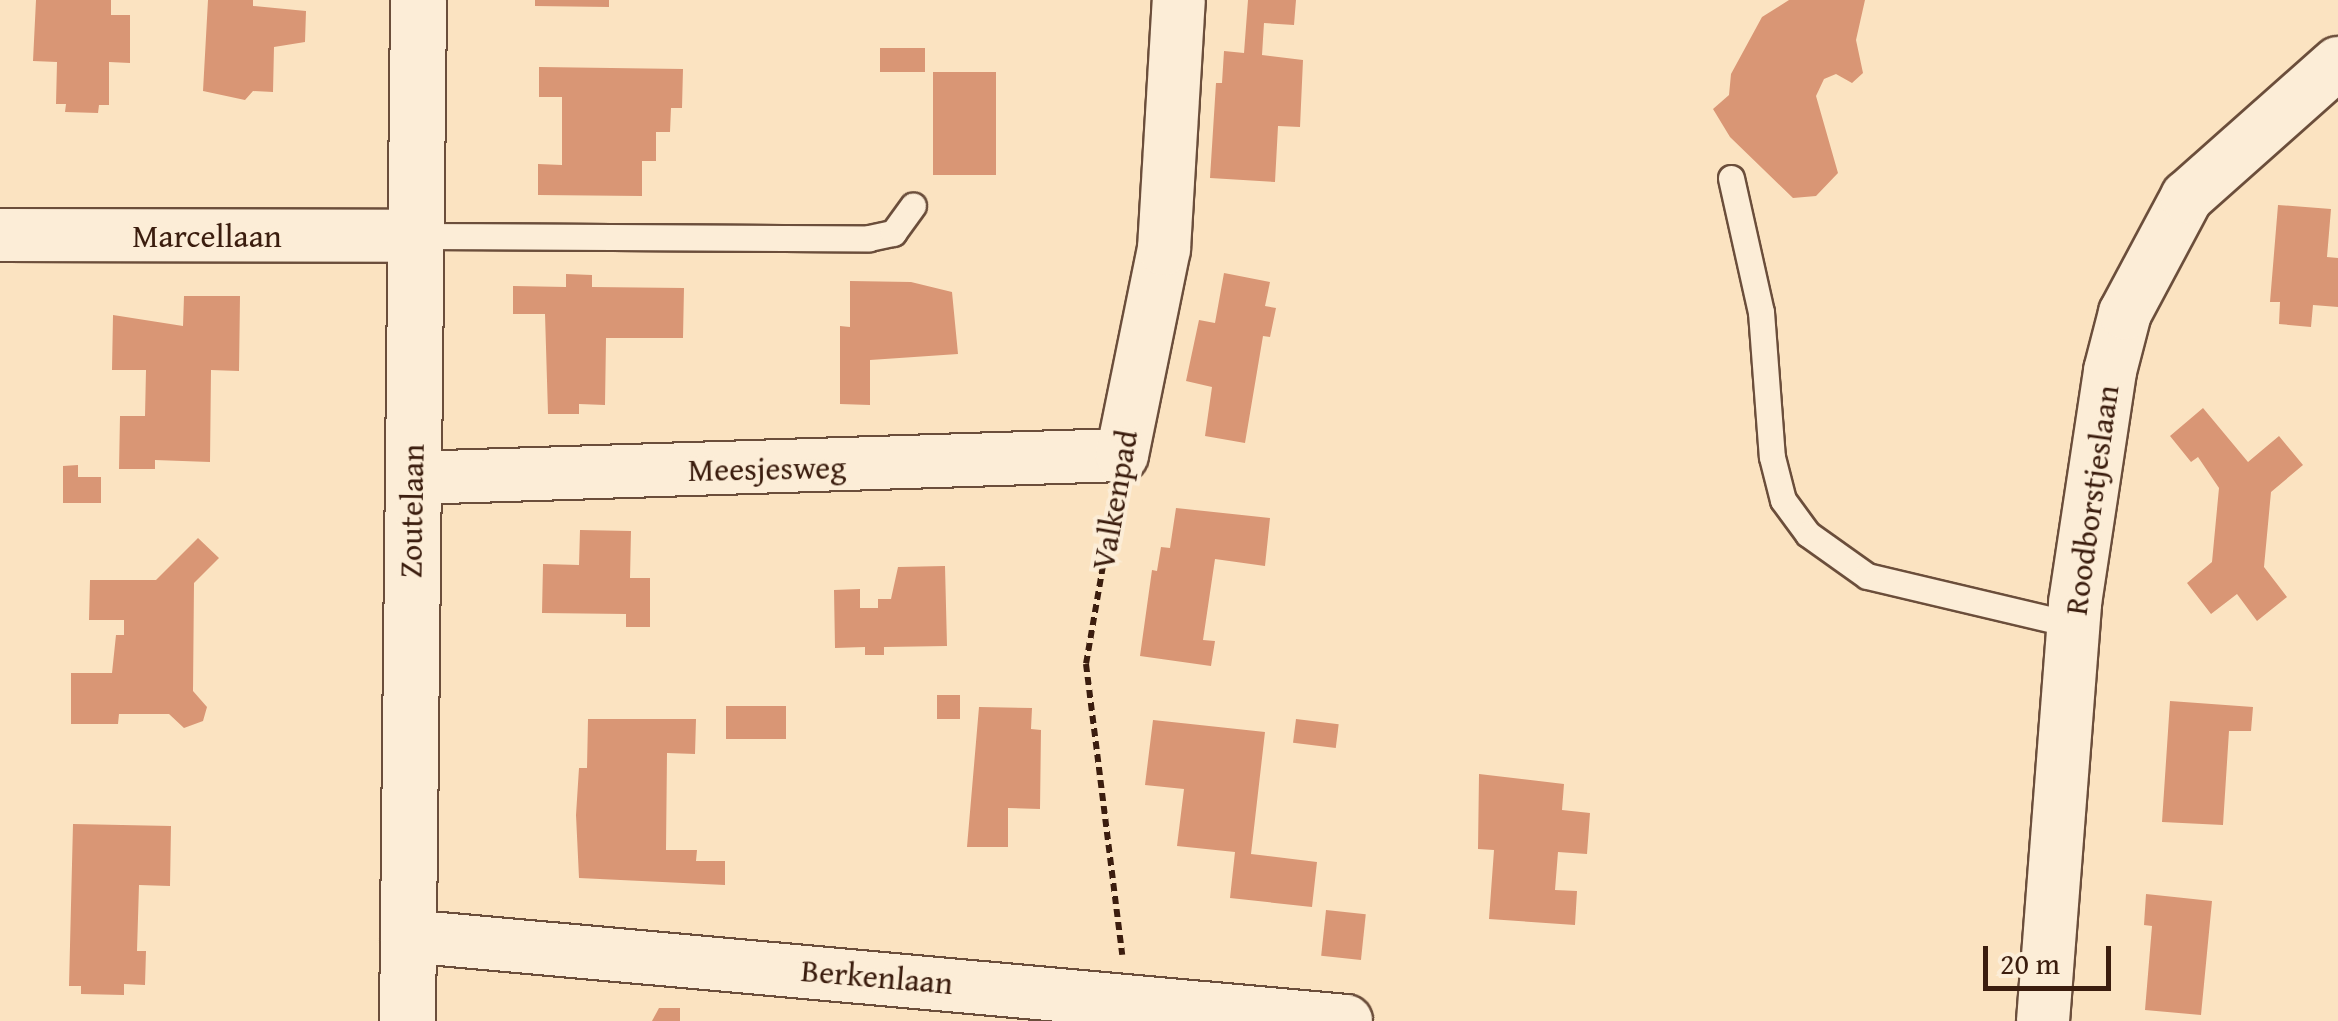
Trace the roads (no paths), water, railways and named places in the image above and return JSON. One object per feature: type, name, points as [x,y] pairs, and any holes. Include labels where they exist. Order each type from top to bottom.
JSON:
[{"type":"street","name":"Zoutelaan","points":[[406,1021],[418,0]]},
{"type":"street","name":"Valkenpad","points":[[1122,456],[1164,249],[1178,0]]},
{"type":"street","name":"Roodborstjeslaan","points":[[2043,1021],[2074,625],[2110,371],[2125,313],[2152,253],[2187,197],[2338,63]]},
{"type":"street","name":"Marcellaan","points":[[0,235],[415,236]]},
{"type":"street","name":"Meesjesweg","points":[[412,478],[1122,456]]},
{"type":"street","name":"Berkenlaan","points":[[408,936],[1346,1021]]},
{"type":"lane","points":[[1731,178],[1761,312],[1772,457],[1783,500],[1808,534],[1867,576],[2074,625]]},
{"type":"lane","points":[[415,236],[869,238],[894,233],[913,205]]}]
